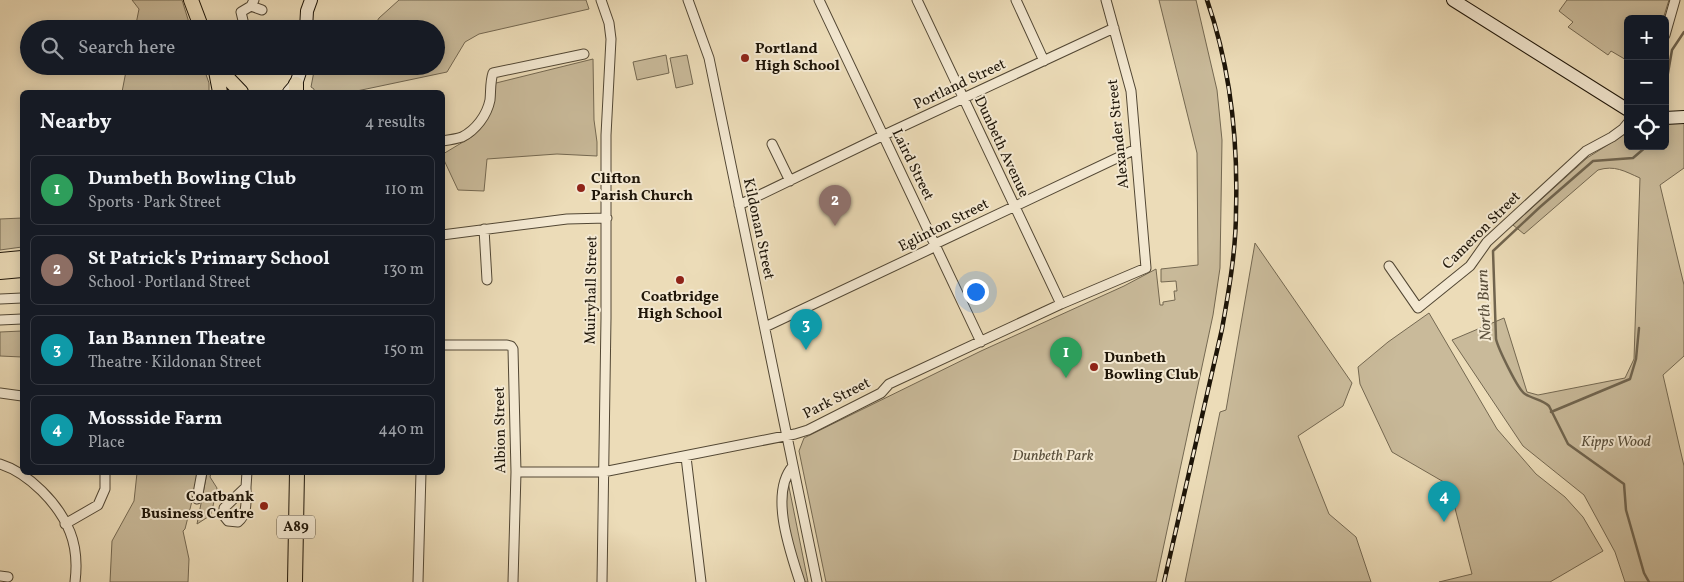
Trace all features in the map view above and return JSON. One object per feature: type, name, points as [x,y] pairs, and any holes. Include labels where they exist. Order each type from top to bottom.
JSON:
[{"type":"main road","points":[[191,0],[199,20]]},
{"type":"main road","points":[[306,20],[311,0]]},
{"type":"main road","points":[[1453,0],[1624,107]]},
{"type":"main road","points":[[217,75],[220,90]]},
{"type":"main road","points":[[220,75],[228,90]]},
{"type":"main road","points":[[225,75],[239,90]]},
{"type":"main road","points":[[292,90],[298,75]]},
{"type":"main road","points":[[1669,118],[1684,117]]},
{"type":"main road","points":[[0,260],[20,258]]},
{"type":"main road","points":[[0,272],[20,270]]},
{"type":"main road","name":"A89","points":[[295,582],[297,475]]},
{"type":"street","name":"Muiryhall Street","points":[[602,0],[609,23],[611,38],[606,135],[607,218],[602,582]]},
{"type":"street","name":"Kildonan Street","points":[[688,0],[709,58],[786,436],[818,582]]},
{"type":"street","name":"Laird Street","points":[[819,0],[981,342]]},
{"type":"street","name":"Dunbeth Avenue","points":[[917,0],[1062,304]]},
{"type":"street","points":[[1016,0],[1044,61]]},
{"type":"street","name":"Alexander Street","points":[[1106,0],[1131,90],[1146,268]]},
{"type":"street","points":[[1669,21],[1675,0]]},
{"type":"street","points":[[243,20],[241,12],[253,3],[262,10]]},
{"type":"street","name":"Portland Street","points":[[739,205],[1114,28]]},
{"type":"street","points":[[445,141],[462,137],[474,129],[484,117],[489,103],[490,81],[493,72],[584,54]]},
{"type":"street","name":"Cameron Street","points":[[1389,266],[1418,308],[1470,266],[1487,242],[1586,151],[1612,137],[1624,128]]},
{"type":"street","points":[[772,144],[790,181]]},
{"type":"street","name":"Eglinton Street","points":[[765,327],[1136,148]]},
{"type":"street","points":[[445,236],[567,219],[607,218]]},
{"type":"street","points":[[484,229],[487,280]]},
{"type":"street","name":"Park Street","points":[[516,472],[603,472],[686,457],[808,430],[881,393],[888,384],[1062,304],[1146,268]]},
{"type":"street","points":[[0,299],[20,298]]},
{"type":"street","points":[[0,320],[20,319]]},
{"type":"street","name":"Albion Street","points":[[445,344],[507,344],[511,346],[514,364],[516,472],[513,582]]},
{"type":"street","points":[[0,393],[20,396]]},
{"type":"street","points":[[686,457],[701,582]]},
{"type":"street","points":[[0,464],[11,468],[20,474]]},
{"type":"street","points":[[793,466],[784,479],[781,500],[791,551],[800,582]]},
{"type":"street","points":[[21,475],[51,500],[70,532],[75,553],[75,582]]},
{"type":"street","points":[[65,524],[98,505],[105,489],[105,475]]},
{"type":"street","points":[[197,499],[201,475]]},
{"type":"street","points":[[246,487],[247,475]]},
{"type":"street","points":[[418,582],[421,475]]},
{"type":"green space","points":[[132,0],[182,0],[188,20],[137,20],[139,9]]},
{"type":"green space","points":[[399,0],[586,0],[589,9],[479,34],[465,42],[445,72],[445,20],[378,20]]},
{"type":"green space","name":"Dunbeth Park","points":[[1159,0],[1196,0],[1217,90],[1222,140],[1220,268],[1213,315],[1156,582],[826,582],[799,451],[804,438],[981,351],[1124,286],[1156,269],[1160,305],[1163,305],[1163,302],[1175,300],[1174,291],[1177,291],[1176,281],[1161,282],[1161,269],[1198,265],[1197,153]]},
{"type":"green space","points":[[1567,0],[1669,0],[1664,15],[1624,15],[1624,59],[1611,51],[1608,55],[1568,27],[1573,22],[1559,11]]},
{"type":"green space","points":[[666,55],[669,73],[637,80],[633,62]]},
{"type":"green space","points":[[687,55],[693,84],[676,88],[670,58]]},
{"type":"green space","points":[[593,59],[594,120],[597,156],[557,154],[487,159],[484,191],[458,190],[445,162],[445,153],[473,136],[492,84]]},
{"type":"green space","points":[[125,75],[206,75],[209,83],[209,90],[122,90]]},
{"type":"green space","points":[[313,75],[433,75],[362,90],[314,90],[311,87]]},
{"type":"green space","name":"Kipps Wood","points":[[1684,122],[1684,168],[1660,185],[1684,285],[1684,356],[1663,375],[1684,466],[1684,582],[1625,582],[1615,552],[1584,495],[1523,446],[1452,340],[1504,318],[1527,392],[1538,395],[1625,378],[1634,359],[1640,178],[1615,168],[1598,170],[1524,234],[1513,225],[1587,158],[1624,135],[1624,150],[1669,150],[1669,123]]},
{"type":"green space","points":[[20,218],[20,247],[0,250],[0,219]]},
{"type":"green space","points":[[1255,243],[1352,383],[1343,406],[1298,436],[1329,514],[1356,537],[1371,582],[1185,582],[1220,412],[1226,410]]},
{"type":"green space","points":[[1429,313],[1497,429],[1536,474],[1565,497],[1583,517],[1603,551],[1550,582],[1439,582],[1472,574],[1449,485],[1392,452],[1360,384],[1358,367],[1388,342]]},
{"type":"green space","points":[[20,331],[20,357],[0,356],[0,332]]},
{"type":"green space","points":[[137,475],[198,475],[183,531],[189,559],[188,582],[110,582],[112,541],[134,501]]},
{"type":"green space","points":[[207,475],[210,475],[217,488],[211,515],[197,524]]},
{"type":"green space","points":[[788,482],[808,582],[803,582],[788,529],[783,500]]},
{"type":"waterway","name":"North Burn","points":[[1669,67],[1672,50],[1684,32]]},
{"type":"waterway","name":"North Burn","points":[[1642,150],[1633,158],[1593,161],[1493,251],[1496,339],[1504,359],[1522,391],[1549,406],[1568,444],[1624,484],[1626,510],[1644,573],[1649,582]]},
{"type":"waterway","points":[[1551,412],[1630,379],[1636,359],[1639,328]]},
{"type":"railway","points":[[1164,582],[1222,329],[1230,285],[1235,240],[1236,158],[1231,104],[1222,51],[1207,0]]},
{"type":"place","name":"Portland High School","points":[[745,58]]},
{"type":"place","name":"Clifton Parish Church","points":[[581,188]]},
{"type":"place","name":"St Patrick's Primary School","points":[[835,226]]},
{"type":"place","name":"Coatbridge High School","points":[[680,280]]},
{"type":"place","name":"Ian Bannen Theatre","points":[[806,350]]},
{"type":"place","name":"Dunbeth Bowling Club","points":[[1094,367]]},
{"type":"place","name":"Dumbeth Bowling Club","points":[[1066,378]]},
{"type":"place","name":"Coatbank Business Centre","points":[[264,506]]},
{"type":"place","name":"Mossside Farm","points":[[1444,522]]}]
